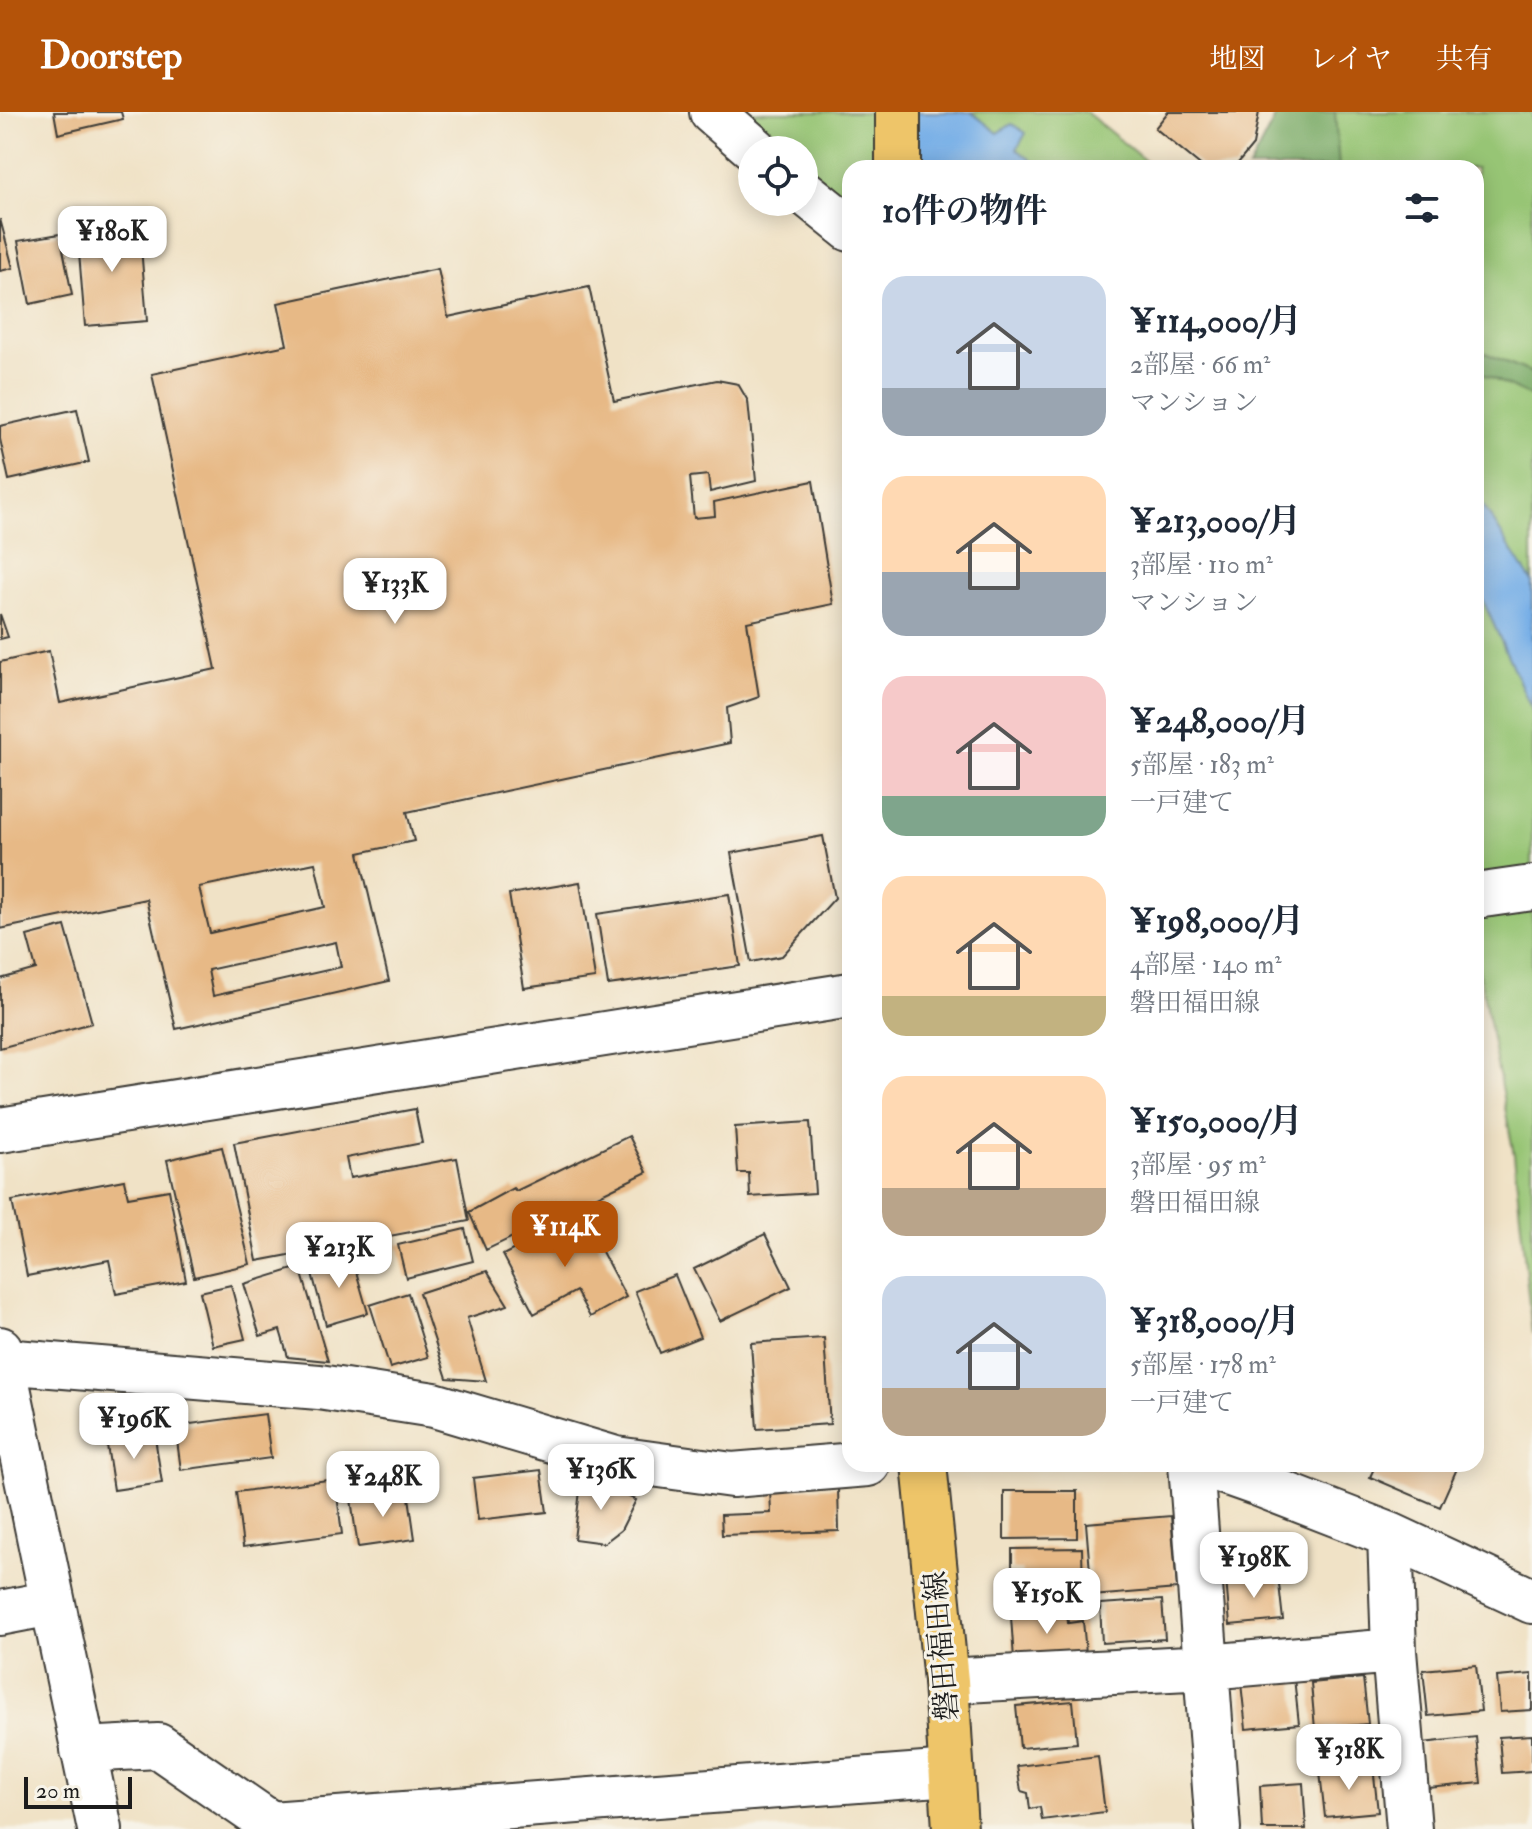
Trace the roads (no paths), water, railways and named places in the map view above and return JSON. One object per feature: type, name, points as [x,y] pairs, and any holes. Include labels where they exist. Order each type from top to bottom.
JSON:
[{"type":"main road","points":[[898,112],[898,160]]},
{"type":"main road","name":"磐田福田線","points":[[925,1472],[946,1681],[955,1829]]},
{"type":"street","points":[[712,112],[740,136]]},
{"type":"street","points":[[818,203],[842,223]]},
{"type":"street","points":[[1484,895],[1532,888]]},
{"type":"street","points":[[0,1130],[842,996]]},
{"type":"street","points":[[100,1829],[1,1355],[362,1393],[434,1405],[616,1459],[732,1475],[842,1466]]},
{"type":"street","points":[[1192,1472],[1218,1829]]},
{"type":"street","points":[[1225,1472],[1390,1535],[1532,1601]]},
{"type":"street","points":[[1390,1535],[1394,1651],[1409,1829]]},
{"type":"street","points":[[0,1613],[52,1603]]},
{"type":"street","points":[[946,1681],[1207,1667],[1394,1651]]},
{"type":"street","points":[[83,1750],[158,1746],[271,1824],[594,1814],[951,1773]]},
{"type":"water","points":[[872,112],[971,112],[998,133],[1012,124],[1026,133],[1017,149],[1031,160],[926,160]]},
{"type":"water","points":[[1484,507],[1532,582],[1532,710],[1484,603]]}]
